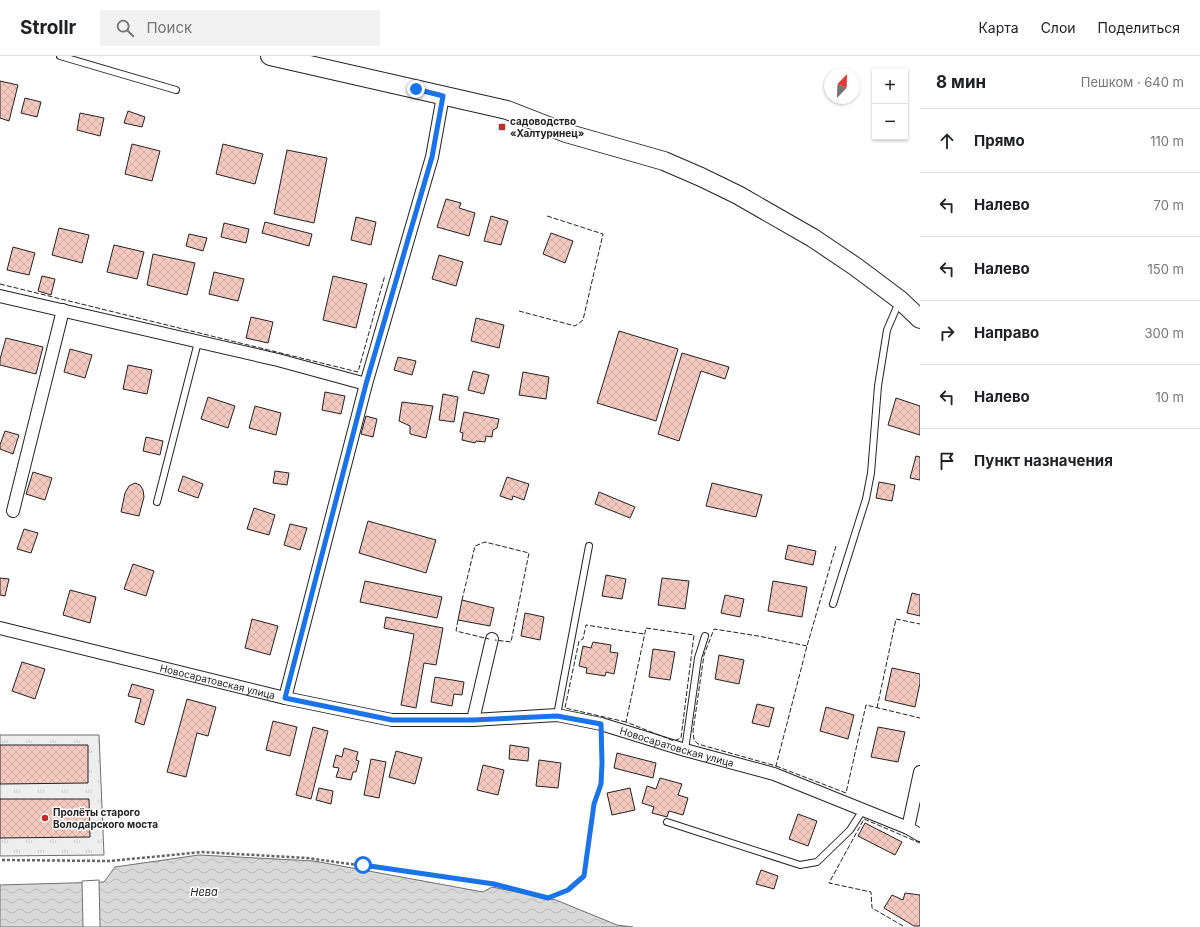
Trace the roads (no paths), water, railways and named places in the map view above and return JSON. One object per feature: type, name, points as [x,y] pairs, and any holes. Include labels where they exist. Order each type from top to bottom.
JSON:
[{"type":"main road","points":[[270,56],[506,110],[566,133],[664,162],[701,177],[738,195],[813,238],[856,267],[900,300],[920,319]]},
{"type":"street","points":[[285,698],[366,384],[432,157],[443,96]]},
{"type":"street","points":[[0,296],[278,360],[366,384]]},
{"type":"street","points":[[13,512],[64,310]]},
{"type":"street","name":"Новосаратовская улица","points":[[0,628],[285,698],[392,720],[473,720],[557,716],[601,724],[685,750],[774,774],[908,828],[920,835]]},
{"type":"street","points":[[473,720],[492,639]]},
{"type":"street","points":[[908,828],[920,772]]},
{"type":"lane","points":[[60,56],[176,90]]},
{"type":"lane","points":[[833,604],[866,499],[871,473],[878,386],[887,330],[900,300]]},
{"type":"lane","points":[[157,502],[198,342]]},
{"type":"lane","points":[[557,716],[589,546]]},
{"type":"lane","points":[[685,750],[698,658],[705,636]]},
{"type":"lane","points":[[667,822],[800,866],[817,862],[850,830],[863,810]]},
{"type":"water","name":"Нева","points":[[199,855],[314,861],[483,892],[492,887],[556,900],[617,925],[633,927],[0,927],[0,885],[104,882],[115,867]]},
{"type":"place","name":"садоводство «Халтуринец»","points":[[502,127]]},
{"type":"place","name":"Пролёты старого Володарского моста","points":[[45,818]]}]
